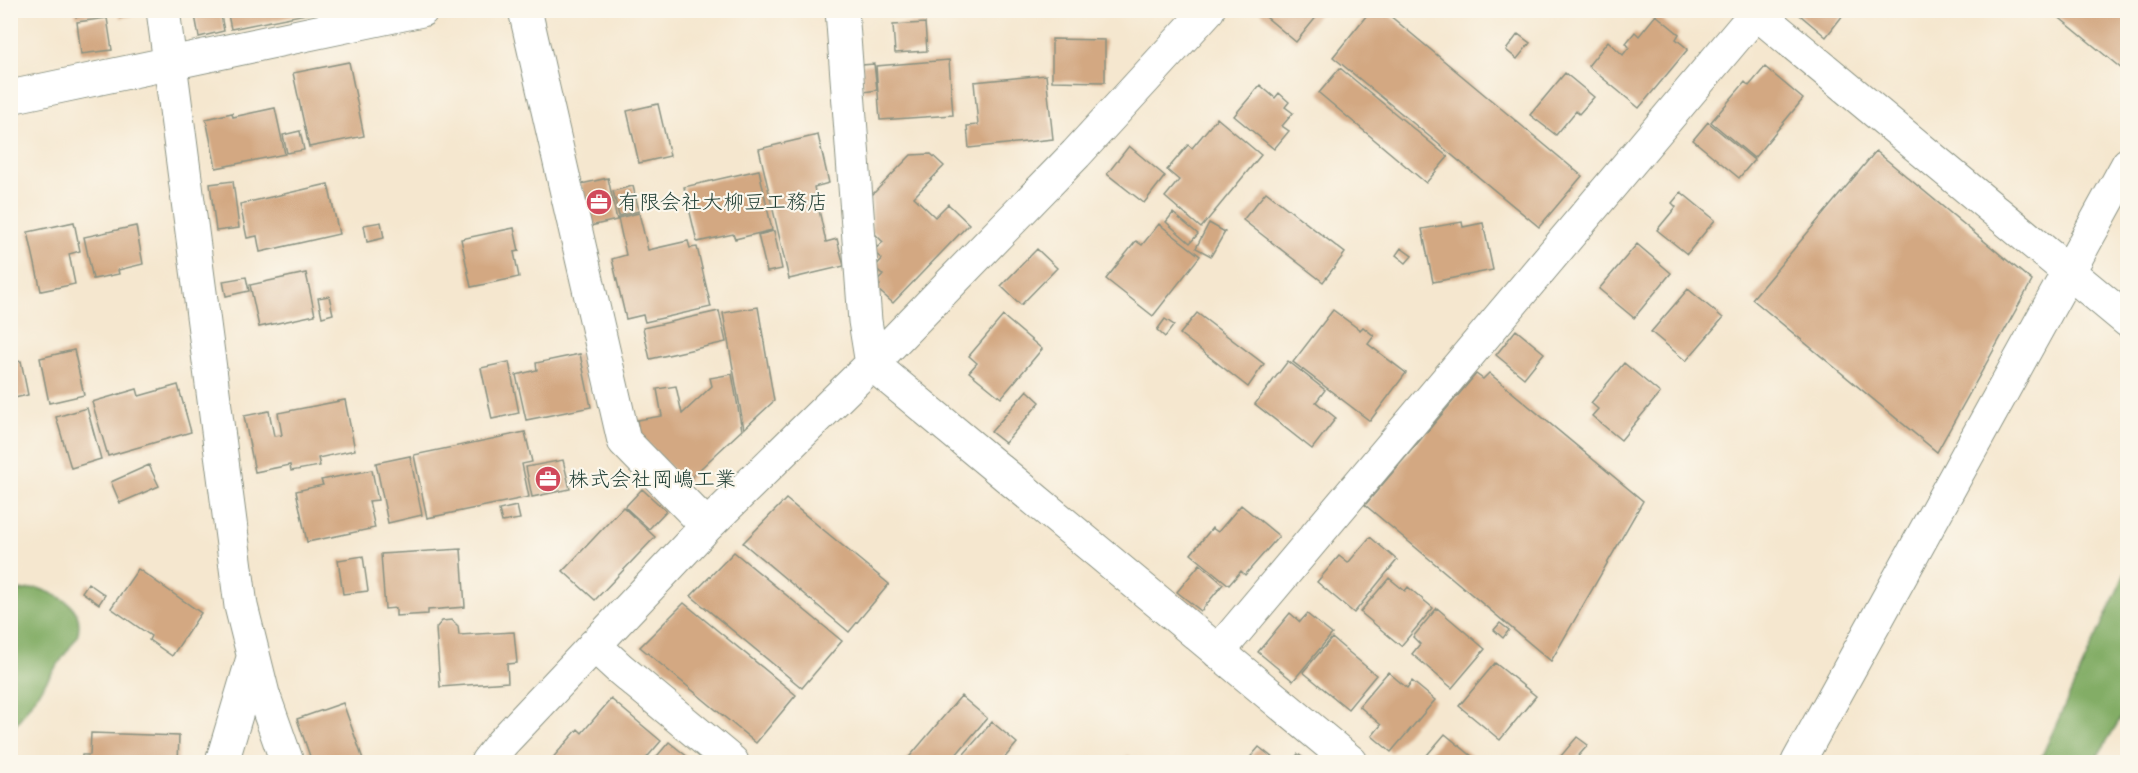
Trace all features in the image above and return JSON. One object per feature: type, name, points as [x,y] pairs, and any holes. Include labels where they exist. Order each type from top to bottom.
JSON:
[{"type":"street","points":[[163,10],[233,561],[253,658],[286,762]]},
{"type":"street","points":[[10,97],[422,10]]},
{"type":"street","points":[[525,10],[624,441],[707,526]]},
{"type":"street","points":[[843,10],[865,321],[872,364],[1350,762]]},
{"type":"street","points":[[487,762],[502,743],[707,526],[872,364],[1076,154],[1208,10]]},
{"type":"street","points":[[1218,652],[1755,12],[2127,321]]},
{"type":"street","points":[[1798,762],[2127,164]]},
{"type":"street","points":[[594,645],[732,762]]},
{"type":"street","points":[[222,762],[253,658]]},
{"type":"green space","points":[[2127,569],[2127,708],[2094,762],[2039,762]]},
{"type":"green space","points":[[38,588],[56,595],[70,605],[78,618],[79,627],[77,637],[11,730],[11,592]]},
{"type":"building","points":[[75,10],[137,10],[138,15],[120,18],[119,12],[76,17]]},
{"type":"building","points":[[194,10],[220,10],[224,31],[199,37]]},
{"type":"building","points":[[227,10],[316,10],[316,12],[231,29]]},
{"type":"building","points":[[1261,10],[1322,10],[1296,42],[1260,12]]},
{"type":"building","points":[[1371,10],[1383,10],[1582,176],[1539,227],[1333,57]]},
{"type":"building","points":[[1794,10],[1847,10],[1826,37]]},
{"type":"building","points":[[2050,10],[2128,10],[2128,74]]},
{"type":"building","points":[[1656,15],[1679,34],[1676,39],[1688,49],[1639,108],[1588,66],[1608,41],[1623,55],[1629,47],[1626,43],[1635,32],[1639,36]]},
{"type":"building","points":[[107,18],[112,50],[81,54],[77,22]]},
{"type":"building","points":[[925,23],[927,51],[895,53],[893,25]]},
{"type":"building","points":[[1518,34],[1530,43],[1517,59],[1506,50]]},
{"type":"building","points":[[1052,39],[1105,40],[1105,82],[1052,81]]},
{"type":"building","points":[[949,60],[953,115],[880,120],[876,66]]},
{"type":"building","points":[[349,62],[364,136],[309,147],[293,73]]},
{"type":"building","points":[[874,64],[877,90],[864,92],[862,65]]},
{"type":"building","points":[[1765,67],[1803,99],[1754,158],[1711,122],[1745,82],[1749,86]]},
{"type":"building","points":[[1340,68],[1448,157],[1426,183],[1319,93]]},
{"type":"building","points":[[1565,73],[1594,97],[1579,114],[1576,111],[1556,135],[1530,115]]},
{"type":"building","points":[[1046,75],[1053,139],[969,148],[967,126],[978,125],[974,82]]},
{"type":"building","points":[[1260,85],[1275,98],[1279,93],[1289,102],[1285,107],[1293,113],[1282,126],[1289,131],[1274,149],[1234,116]]},
{"type":"building","points":[[658,104],[670,156],[639,163],[627,111]]},
{"type":"building","points":[[275,108],[285,154],[216,168],[206,119],[232,113],[233,117]]},
{"type":"building","points":[[1217,118],[1261,155],[1201,228],[1165,197],[1179,180],[1167,170],[1188,145],[1192,148]]},
{"type":"building","points":[[1708,122],[1754,160],[1739,178],[1693,140]]},
{"type":"building","points":[[300,131],[304,150],[287,153],[283,135]]},
{"type":"building","points":[[818,135],[829,183],[814,187],[826,242],[837,239],[844,266],[789,279],[759,149]]},
{"type":"building","points":[[1129,146],[1165,176],[1144,203],[1107,174]]},
{"type":"building","points":[[1876,151],[2032,281],[1937,452],[1752,299]]},
{"type":"building","points":[[931,154],[944,166],[914,197],[935,217],[948,204],[969,224],[893,303],[877,289],[880,285],[877,282],[883,275],[875,267],[882,259],[873,251],[883,242],[872,231],[872,195],[911,155]]},
{"type":"building","points":[[759,170],[772,230],[735,239],[733,234],[697,242],[684,187]]},
{"type":"building","points":[[608,178],[617,220],[590,226],[581,184]]},
{"type":"building","points":[[233,181],[239,228],[216,231],[210,184]]},
{"type":"building","points":[[328,184],[339,234],[260,252],[257,236],[247,238],[240,204]]},
{"type":"building","points":[[633,186],[639,211],[619,216],[613,191]]},
{"type":"building","points":[[1266,192],[1345,253],[1323,282],[1243,220]]},
{"type":"building","points":[[1681,192],[1715,220],[1687,254],[1657,230],[1676,207],[1672,203]]},
{"type":"building","points":[[639,213],[648,250],[688,241],[690,248],[697,247],[711,307],[645,322],[643,315],[626,319],[612,259],[626,255],[618,218]]},
{"type":"building","points":[[1173,213],[1198,234],[1190,243],[1166,222]]},
{"type":"building","points":[[74,222],[80,251],[69,254],[75,284],[41,291],[28,232]]},
{"type":"building","points":[[381,222],[384,238],[367,242],[364,225]]},
{"type":"building","points":[[1462,222],[1463,227],[1483,223],[1493,270],[1433,282],[1422,229]]},
{"type":"building","points":[[1209,223],[1225,232],[1211,256],[1196,248]]},
{"type":"building","points":[[1159,224],[1200,256],[1153,316],[1106,279],[1136,241],[1142,245]]},
{"type":"building","points":[[136,226],[143,264],[118,270],[119,274],[93,279],[84,237]]},
{"type":"building","points":[[514,228],[519,251],[514,252],[519,277],[471,287],[461,239]]},
{"type":"building","points":[[774,231],[782,269],[767,272],[758,235]]},
{"type":"building","points":[[1637,244],[1671,273],[1634,318],[1599,289]]},
{"type":"building","points":[[1401,248],[1412,256],[1406,263],[1396,255]]},
{"type":"building","points":[[1037,249],[1057,268],[1021,305],[1001,286]]},
{"type":"building","points":[[306,273],[315,315],[259,327],[250,285]]},
{"type":"building","points":[[246,277],[249,291],[226,296],[223,281]]},
{"type":"building","points":[[1688,289],[1723,318],[1686,361],[1651,332]]},
{"type":"building","points":[[329,296],[333,314],[322,317],[318,298]]},
{"type":"building","points":[[758,307],[774,401],[744,429],[723,313]]},
{"type":"building","points":[[1333,310],[1360,330],[1363,327],[1374,336],[1368,344],[1406,373],[1370,421],[1293,362]]},
{"type":"building","points":[[719,311],[726,342],[650,359],[643,328]]},
{"type":"building","points":[[1197,313],[1264,364],[1248,387],[1180,334]]},
{"type":"building","points":[[1003,316],[1042,349],[1001,398],[969,372],[977,363],[969,356]]},
{"type":"building","points":[[1165,319],[1174,325],[1165,337],[1157,330]]},
{"type":"building","points":[[1516,330],[1544,353],[1524,378],[1496,355]]},
{"type":"building","points":[[74,350],[84,395],[49,403],[40,358]]},
{"type":"building","points":[[580,354],[591,407],[526,420],[516,375],[537,370],[536,363]]},
{"type":"building","points":[[21,361],[28,395],[10,399],[10,363]]},
{"type":"building","points":[[1288,361],[1325,390],[1316,402],[1336,418],[1312,449],[1255,404]]},
{"type":"building","points":[[509,362],[519,413],[492,419],[481,368]]},
{"type":"building","points":[[1624,363],[1660,393],[1621,440],[1592,416],[1598,409],[1591,403]]},
{"type":"building","points":[[1489,373],[1643,501],[1551,661],[1365,505],[1476,374],[1483,379]]},
{"type":"building","points":[[732,374],[742,430],[685,483],[639,434],[637,420],[662,416],[657,389],[676,386],[682,414],[712,386],[710,378]]},
{"type":"building","points":[[178,385],[191,432],[108,456],[92,402],[137,389],[139,396]]},
{"type":"building","points":[[1027,390],[1040,402],[1005,443],[991,432]]},
{"type":"building","points":[[345,400],[355,450],[318,458],[320,466],[291,471],[290,465],[255,472],[244,416],[269,411],[274,436],[282,435],[278,413]]},
{"type":"building","points":[[87,408],[101,459],[71,468],[56,417]]},
{"type":"building","points":[[525,432],[532,462],[522,464],[529,497],[427,518],[414,455]]},
{"type":"building","points":[[410,456],[422,515],[388,523],[376,463]]},
{"type":"building","points":[[563,460],[570,489],[532,497],[526,467]]},
{"type":"building","points":[[149,465],[159,486],[120,503],[111,482]]},
{"type":"building","points":[[372,470],[378,500],[369,501],[375,528],[307,542],[296,491],[323,485],[321,480]]},
{"type":"building","points":[[642,489],[666,511],[649,529],[625,507]]},
{"type":"building","points":[[786,499],[889,584],[849,632],[743,543]]},
{"type":"building","points":[[1241,505],[1279,536],[1245,575],[1241,571],[1229,585],[1191,554],[1212,528],[1218,532]]},
{"type":"building","points":[[517,506],[520,519],[502,522],[499,510]]},
{"type":"building","points":[[623,507],[655,537],[595,600],[563,571]]},
{"type":"building","points":[[1370,537],[1397,560],[1354,613],[1317,582],[1339,556],[1348,563]]},
{"type":"building","points":[[461,549],[465,607],[428,610],[428,614],[396,616],[396,608],[385,609],[381,554]]},
{"type":"building","points":[[734,552],[842,641],[802,688],[691,596]]},
{"type":"building","points":[[363,556],[368,591],[343,594],[338,560]]},
{"type":"building","points":[[1200,564],[1223,584],[1201,611],[1177,592]]},
{"type":"building","points":[[138,569],[201,613],[172,656],[149,640],[151,636],[111,608]]},
{"type":"building","points":[[1389,578],[1405,591],[1408,587],[1433,608],[1401,646],[1360,612]]},
{"type":"building","points":[[88,583],[105,595],[99,604],[82,592]]},
{"type":"building","points":[[684,603],[796,695],[756,743],[640,647]]},
{"type":"building","points":[[1437,608],[1485,649],[1452,688],[1412,654],[1420,644],[1413,637]]},
{"type":"building","points":[[1290,613],[1300,622],[1307,614],[1332,634],[1293,681],[1258,652]]},
{"type":"building","points":[[452,620],[458,626],[459,635],[514,632],[517,663],[507,664],[508,682],[440,687],[436,628],[442,621]]},
{"type":"building","points":[[1500,623],[1509,630],[1503,638],[1494,630]]},
{"type":"building","points":[[1332,638],[1376,675],[1348,709],[1303,672]]},
{"type":"building","points":[[1495,663],[1536,696],[1500,740],[1459,706]]},
{"type":"building","points":[[1388,672],[1407,688],[1412,681],[1435,700],[1391,752],[1372,736],[1381,725],[1359,706]]},
{"type":"building","points":[[961,696],[987,718],[950,762],[905,762]]},
{"type":"building","points":[[611,699],[661,741],[643,762],[549,762],[578,729],[582,733]]},
{"type":"building","points":[[343,703],[364,762],[312,762],[297,719]]},
{"type":"building","points":[[992,722],[1017,743],[1001,762],[957,762]]},
{"type":"building","points":[[91,733],[179,736],[178,762],[81,762],[82,755],[90,755]]},
{"type":"building","points":[[1445,734],[1479,762],[1421,762]]},
{"type":"building","points":[[1577,737],[1588,745],[1573,762],[1567,762],[1560,757]]},
{"type":"building","points":[[669,742],[694,762],[652,762]]},
{"type":"building","points":[[1259,747],[1278,762],[1246,762]]},
{"type":"building","points":[[1298,754],[1309,762],[1291,762]]},
{"type":"building","points":[[1128,755],[1138,762],[1122,762]]},
{"type":"place","name":"有限会社大柳豆工務店","points":[[599,202]]},
{"type":"place","name":"株式会社岡嶋工業","points":[[548,479]]}]
